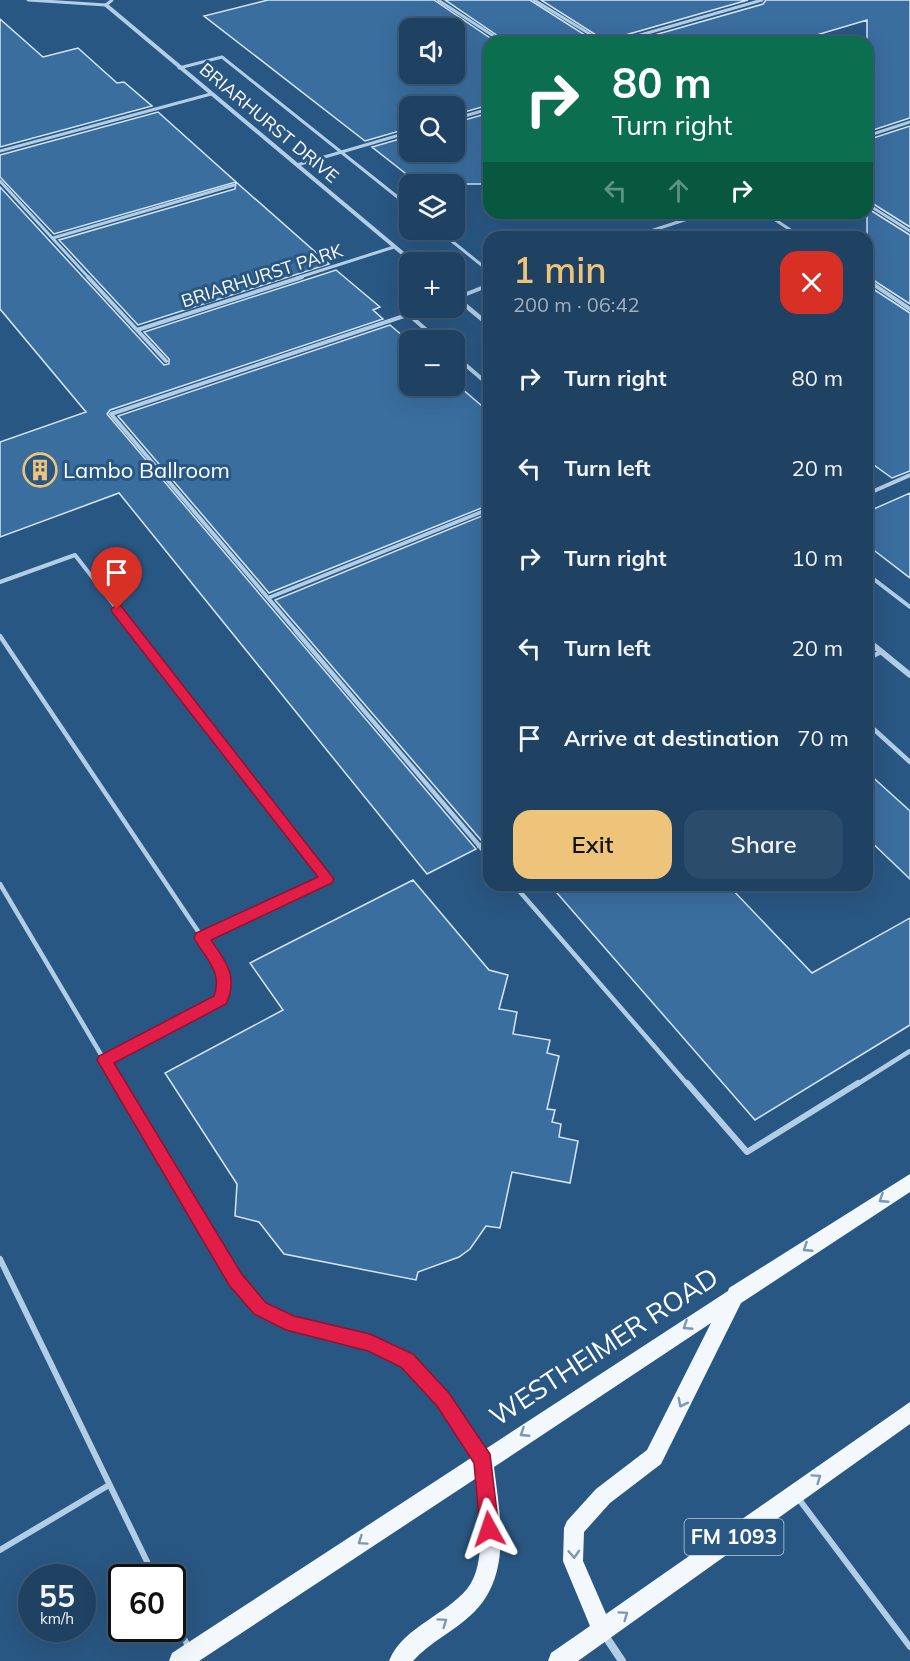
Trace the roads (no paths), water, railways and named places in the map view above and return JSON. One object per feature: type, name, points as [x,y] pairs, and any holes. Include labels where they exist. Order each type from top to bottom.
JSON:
[{"type":"main road","name":"WESTHEIMER ROAD","points":[[186,1657],[736,1294],[910,1182]]},
{"type":"main road","points":[[602,1630],[573,1561],[574,1528],[603,1496],[654,1457],[736,1294]]},
{"type":"main road","name":"FM 1093","points":[[559,1661],[910,1412]]},
{"type":"main road","points":[[400,1661],[411,1644],[466,1606],[485,1577],[491,1552],[483,1460]]},
{"type":"street","name":"BRIARHURST DRIVE","points":[[106,5],[400,252]]},
{"type":"street","points":[[465,306],[483,320]]},
{"type":"street","points":[[873,645],[910,675]]},
{"type":"street","points":[[602,1630],[622,1661]]},
{"type":"lane","points":[[28,0],[106,5],[112,0]]},
{"type":"lane","points":[[438,0],[494,36]]},
{"type":"lane","points":[[534,0],[593,36]]},
{"type":"lane","points":[[637,36],[762,0]]},
{"type":"lane","points":[[180,68],[222,57],[399,198]]},
{"type":"lane","points":[[0,151],[211,94]]},
{"type":"lane","points":[[465,116],[483,111]]},
{"type":"lane","points":[[873,134],[910,122]]},
{"type":"lane","points":[[297,165],[399,135]]},
{"type":"lane","points":[[0,181],[166,361]]},
{"type":"lane","points":[[53,238],[234,185]]},
{"type":"lane","points":[[873,208],[910,231]]},
{"type":"lane","points":[[650,231],[687,219]]},
{"type":"lane","points":[[774,219],[792,231]]},
{"type":"lane","points":[[450,240],[483,266]]},
{"type":"lane","name":"BRIARHURST PARK","points":[[137,330],[394,247]]},
{"type":"lane","points":[[873,284],[910,309]]},
{"type":"lane","points":[[465,294],[483,287]]},
{"type":"lane","points":[[399,317],[111,414],[483,850]]},
{"type":"lane","points":[[413,318],[426,330]]},
{"type":"lane","points":[[465,364],[483,380]]},
{"type":"lane","points":[[873,491],[910,475]]},
{"type":"lane","points":[[268,598],[483,511]]},
{"type":"lane","points":[[0,582],[75,555],[327,879],[202,938]]},
{"type":"lane","points":[[873,578],[910,607]]},
{"type":"lane","points":[[0,636],[222,967],[226,986],[220,1000],[105,1060]]},
{"type":"lane","points":[[873,655],[881,652]]},
{"type":"lane","points":[[873,728],[910,762]]},
{"type":"lane","points":[[479,846],[483,844]]},
{"type":"lane","points":[[0,884],[235,1279],[260,1309],[292,1324],[370,1343],[407,1360],[443,1400],[483,1460]]},
{"type":"lane","points":[[519,891],[747,1152],[910,1051]]},
{"type":"lane","points":[[0,1259],[148,1564]]},
{"type":"lane","points":[[0,1550],[110,1485]]},
{"type":"lane","points":[[795,1494],[910,1647]]},
{"type":"lane","points":[[181,1642],[186,1657]]},
{"type":"place","name":"Lambo Ballroom","points":[[40,470]]}]
